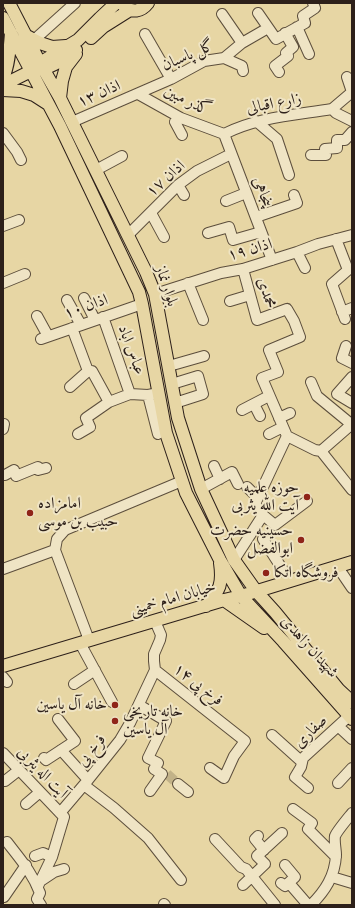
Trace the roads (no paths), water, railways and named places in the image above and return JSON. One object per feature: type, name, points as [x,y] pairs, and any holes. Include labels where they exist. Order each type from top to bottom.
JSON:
[{"type":"main road","name":"بلوار نماز","points":[[9,3],[29,37],[50,105],[139,292],[142,304],[154,394],[162,432],[186,493],[213,547],[241,596]]},
{"type":"main road","points":[[3,86],[38,68],[67,46],[78,40],[116,3]]},
{"type":"main road","points":[[60,98],[62,81],[66,67],[84,45],[126,7],[133,11],[140,10],[143,9],[148,3]]},
{"type":"main road","name":"بلوار نماز","points":[[3,18],[11,34],[60,98],[146,272],[155,294],[178,418],[200,489],[234,560],[256,591]]},
{"type":"main road","points":[[3,77],[8,58],[11,34]]},
{"type":"main road","points":[[29,37],[52,47],[67,46]]},
{"type":"main road","points":[[38,68],[56,64],[84,45]]},
{"type":"main road","points":[[3,90],[21,90],[32,94],[50,105]]},
{"type":"main road","points":[[213,547],[226,541]]},
{"type":"main road","points":[[206,606],[220,586],[220,560]]},
{"type":"main road","name":"خیابان امام خمینی","points":[[3,666],[352,562]]},
{"type":"main road","points":[[272,586],[275,612]]},
{"type":"main road","name":"شهیدان زاهدی","points":[[256,591],[275,612],[288,638],[350,718]]},
{"type":"main road","name":"شهیدان زاهدی","points":[[241,596],[288,638],[338,690],[352,702]]},
{"type":"main road","points":[[224,600],[288,638]]},
{"type":"street","points":[[29,37],[76,3]]},
{"type":"street","points":[[258,13],[276,38],[305,23],[303,16],[315,8],[313,3]]},
{"type":"street","points":[[222,14],[242,44]]},
{"type":"street","points":[[297,27],[309,54]]},
{"type":"street","name":"گل پاسبان","points":[[138,94],[171,79],[191,74],[204,61],[224,58],[242,44],[268,28]]},
{"type":"street","points":[[279,72],[275,66],[288,56],[286,53],[293,47],[285,33]]},
{"type":"street","points":[[145,34],[171,79]]},
{"type":"street","points":[[224,58],[242,66],[243,71]]},
{"type":"street","points":[[347,77],[352,92],[332,109],[336,113],[352,121]]},
{"type":"street","name":"گذر مبین","points":[[138,94],[181,118],[224,134]]},
{"type":"street","name":"اذان ۱۳","points":[[72,122],[138,94]]},
{"type":"street","name":"زارع اقبالی","points":[[224,134],[235,128],[271,114],[332,109]]},
{"type":"street","points":[[181,118],[175,122],[182,135]]},
{"type":"street","points":[[256,121],[277,139],[289,175]]},
{"type":"street","points":[[311,156],[326,154],[325,149],[337,148],[337,140],[345,140],[352,132]]},
{"type":"street","points":[[3,133],[21,160]]},
{"type":"street","name":"پنجاهی","points":[[224,134],[272,260]]},
{"type":"street","name":"اذان ۱۷","points":[[128,235],[178,184],[197,170],[231,154]]},
{"type":"street","points":[[96,170],[122,156]]},
{"type":"street","points":[[178,184],[184,195]]},
{"type":"street","points":[[226,201],[246,193]]},
{"type":"street","points":[[256,217],[297,203],[294,195]]},
{"type":"street","points":[[151,213],[164,238]]},
{"type":"street","points":[[3,226],[19,220]]},
{"type":"street","points":[[208,233],[229,227],[233,240],[261,232]]},
{"type":"street","points":[[336,239],[348,270],[332,284],[346,313]]},
{"type":"street","name":"اذان ۱۹","points":[[155,294],[221,273],[243,269],[318,244],[336,239],[350,239]]},
{"type":"street","points":[[297,252],[305,268]]},
{"type":"street","name":"محمدی","points":[[243,269],[257,320],[287,308],[300,337],[269,350],[278,372],[262,378],[269,396]]},
{"type":"street","points":[[3,283],[25,274]]},
{"type":"street","points":[[188,283],[203,320]]},
{"type":"street","points":[[230,301],[250,295]]},
{"type":"street","name":"عباس اباد","points":[[84,298],[99,318],[130,394]]},
{"type":"street","points":[[67,300],[77,326],[88,371]]},
{"type":"street","name":"اذان ۱۰","points":[[36,316],[44,338],[142,304]]},
{"type":"street","points":[[346,346],[342,358],[352,363]]},
{"type":"street","points":[[169,366],[204,356]]},
{"type":"street","points":[[70,387],[88,371]]},
{"type":"street","points":[[88,371],[92,371],[109,402]]},
{"type":"street","points":[[172,384],[198,376],[203,394],[175,403]]},
{"type":"street","points":[[352,376],[337,394],[352,403]]},
{"type":"street","points":[[311,382],[317,396],[352,424],[322,451]]},
{"type":"street","points":[[78,434],[90,427],[86,418],[109,402],[130,394],[154,394]]},
{"type":"street","points":[[242,410],[269,396],[283,427],[315,450],[322,451],[352,490]]},
{"type":"street","points":[[254,404],[260,416]]},
{"type":"street","points":[[290,413],[283,427],[255,504],[263,515],[275,525],[307,501]]},
{"type":"street","points":[[3,424],[3,429]]},
{"type":"street","points":[[269,434],[283,427]]},
{"type":"street","points":[[148,437],[162,432]]},
{"type":"street","points":[[4,473],[14,470],[16,476],[38,466],[38,470],[46,468]]},
{"type":"street","points":[[214,466],[220,479]]},
{"type":"street","points":[[200,489],[232,472],[243,486],[258,498]]},
{"type":"street","points":[[112,702],[95,670],[85,642],[55,550],[57,539],[65,530],[182,481]]},
{"type":"street","points":[[234,560],[263,515]]},
{"type":"street","points":[[264,539],[290,581]]},
{"type":"street","points":[[3,569],[55,550]]},
{"type":"street","points":[[338,566],[352,588]]},
{"type":"street","name":"فرخ پی ۱۴","points":[[155,621],[161,635],[154,654],[154,670],[244,741],[234,756],[224,778],[210,768]]},
{"type":"street","points":[[74,684],[95,670]]},
{"type":"street","name":"فرخ پی","points":[[60,813],[120,740],[139,705],[154,670]]},
{"type":"street","points":[[139,705],[166,721],[148,758],[158,763],[154,769],[165,774],[150,791]]},
{"type":"street","name":"صفاری","points":[[308,788],[295,778],[301,767],[303,758],[338,726],[350,718]]},
{"type":"street","points":[[44,758],[46,760],[75,741],[58,719]]},
{"type":"street","points":[[338,726],[352,739]]},
{"type":"street","points":[[272,735],[302,762]]},
{"type":"street","points":[[61,750],[86,782],[148,838],[181,880]]},
{"type":"street","name":"آیت اله یثربی","points":[[3,753],[60,813]]},
{"type":"street","points":[[338,783],[352,768]]},
{"type":"street","points":[[5,782],[19,770]]},
{"type":"street","points":[[178,784],[188,792]]},
{"type":"street","points":[[26,804],[40,792]]},
{"type":"street","points":[[293,809],[312,824],[308,829],[336,856]]},
{"type":"street","points":[[39,902],[40,883],[52,857],[64,817],[60,813]]},
{"type":"street","points":[[311,905],[326,888],[332,876],[336,856],[335,835],[352,813]]},
{"type":"street","points":[[243,885],[249,873],[265,864],[257,856],[282,833]]},
{"type":"street","points":[[258,836],[255,838],[264,850]]},
{"type":"street","points":[[215,839],[241,867],[249,873],[271,904]]},
{"type":"street","points":[[6,845],[26,865],[40,883]]},
{"type":"street","points":[[35,856],[43,853],[52,857]]},
{"type":"street","points":[[4,897],[26,865]]},
{"type":"street","points":[[285,865],[295,877],[285,883],[308,905]]},
{"type":"street","points":[[40,883],[54,872],[64,872]]},
{"type":"street","points":[[332,876],[352,883]]},
{"type":"tunnel","points":[[167,774],[178,784]]},
{"type":"place","name":"حوزه علمیه آیت الله یثربی","points":[[307,497]]},
{"type":"place","name":"امامزاده حبیب بن موسی","points":[[30,513]]},
{"type":"place","name":"حسینیه حضرت ابوالفضل","points":[[301,540]]},
{"type":"place","name":"فروشگاه اتکا","points":[[266,573]]},
{"type":"place","name":"خانه آل یاسین","points":[[115,705]]},
{"type":"place","name":"خانه تاریخی آل یاسین","points":[[115,721]]}]
